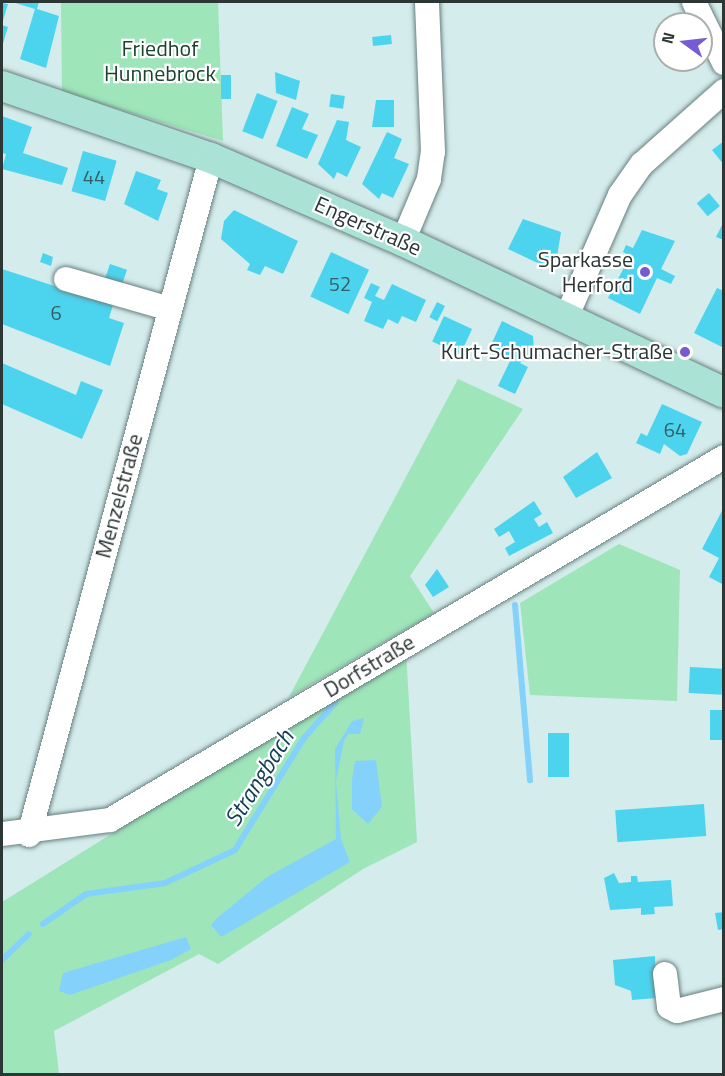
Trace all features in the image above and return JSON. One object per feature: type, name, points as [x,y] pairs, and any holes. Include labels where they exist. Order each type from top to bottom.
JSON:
[{"type":"main road","name":"Engerstraße","points":[[2,86],[212,158],[403,241],[723,393]]},
{"type":"street","points":[[403,241],[429,179],[433,152],[427,2]]},
{"type":"street","points":[[694,2],[723,63]]},
{"type":"street","points":[[566,318],[620,195],[642,164],[723,91]]},
{"type":"street","name":"Menzelstraße","points":[[29,835],[212,158]]},
{"type":"street","points":[[66,279],[170,309]]},
{"type":"street","name":"Dorfstraße","points":[[2,834],[29,835],[110,820],[723,457]]},
{"type":"street","points":[[665,974],[669,1007],[677,1011],[723,999]]},
{"type":"green space","name":"Friedhof Hunnebrock","points":[[61,2],[218,2],[223,141],[62,92]]},
{"type":"green space","points":[[458,379],[523,409],[410,576],[434,613],[289,697]]},
{"type":"green space","points":[[619,544],[680,570],[677,701],[530,695],[520,603]]},
{"type":"green space","points":[[406,651],[417,842],[363,869],[218,964],[199,954],[54,1031],[59,1074],[2,1074],[2,902]]},
{"type":"water","points":[[364,718],[360,734],[348,734],[344,741],[336,781],[341,839],[350,862],[221,937],[211,925],[217,918],[267,877],[336,839],[335,749],[352,721]]},
{"type":"water","points":[[376,760],[382,807],[368,824],[352,809],[352,780],[355,761]]},
{"type":"water","points":[[186,937],[191,949],[171,960],[70,995],[59,991],[63,973]]},
{"type":"building","points":[[12,2],[39,2],[37,9],[59,16],[46,68],[20,59],[35,9]]},
{"type":"building","points":[[2,3],[8,4],[2,24]]},
{"type":"building","points":[[2,25],[8,27],[2,47]]},
{"type":"building","points":[[391,35],[392,44],[373,46],[372,37]]},
{"type":"building","points":[[275,72],[300,81],[296,100],[276,93]]},
{"type":"building","points":[[221,75],[231,75],[231,99],[221,99]]},
{"type":"building","points":[[257,93],[278,101],[263,139],[242,131]]},
{"type":"building","points":[[331,94],[345,96],[343,109],[329,107]]},
{"type":"building","points":[[376,100],[394,100],[394,127],[372,127]]},
{"type":"building","points":[[292,107],[309,114],[302,129],[318,135],[307,159],[276,146]]},
{"type":"building","points":[[2,116],[32,127],[23,153],[68,168],[62,185],[2,169],[6,154],[2,153]]},
{"type":"building","points":[[337,120],[349,122],[346,140],[361,147],[347,177],[337,172],[334,179],[318,164]]},
{"type":"building","points":[[387,132],[402,139],[394,158],[409,164],[393,198],[382,193],[379,199],[362,184]]},
{"type":"building","points":[[724,141],[724,165],[712,150]]},
{"type":"building","points":[[83,151],[117,161],[105,201],[71,191]]},
{"type":"building","points":[[136,171],[161,180],[157,189],[168,193],[158,221],[124,204]]},
{"type":"building","points":[[709,193],[720,206],[708,216],[697,203]]},
{"type":"building","points":[[234,210],[298,241],[283,274],[265,266],[260,275],[247,270],[250,264],[221,239],[224,221]]},
{"type":"building","points":[[523,219],[561,232],[557,257],[550,254],[544,266],[508,249]]},
{"type":"building","points":[[724,221],[724,240],[716,237]]},
{"type":"building","name":"Sparkasse Herford","points":[[642,230],[675,241],[661,269],[675,276],[671,284],[657,278],[640,314],[608,298],[630,256],[623,252],[626,245],[633,248]]},
{"type":"building","points":[[331,252],[369,270],[348,314],[310,296]]},
{"type":"building","points":[[43,253],[53,257],[51,266],[40,262]]},
{"type":"building","points":[[110,264],[127,270],[121,289],[103,283]]},
{"type":"building","points":[[2,269],[113,305],[109,318],[124,323],[110,366],[2,324]]},
{"type":"building","points":[[371,283],[380,287],[375,296],[384,300],[392,284],[426,300],[416,322],[402,316],[398,324],[388,319],[383,329],[364,321],[372,302],[364,298]]},
{"type":"building","points":[[717,288],[724,291],[724,355],[722,347],[694,333]]},
{"type":"building","points":[[437,302],[445,306],[437,321],[429,317]]},
{"type":"building","points":[[444,316],[472,329],[460,354],[432,341]]},
{"type":"building","points":[[502,321],[533,336],[534,349],[520,363],[528,367],[515,394],[498,386],[511,359],[489,349]]},
{"type":"building","points":[[2,363],[76,395],[81,381],[103,390],[82,439],[2,404]]},
{"type":"building","points":[[662,404],[702,422],[687,454],[680,456],[664,444],[660,454],[636,443],[641,433],[647,436]]},
{"type":"building","points":[[597,452],[612,478],[576,498],[563,477]]},
{"type":"building","points":[[534,501],[542,514],[534,519],[539,527],[547,522],[553,533],[509,556],[505,548],[515,542],[509,531],[499,537],[494,529]]},
{"type":"building","points":[[724,507],[724,585],[709,577],[719,558],[702,549]]},
{"type":"building","points":[[437,569],[449,587],[433,597],[425,585]]},
{"type":"building","points":[[690,667],[723,669],[722,695],[689,693]]},
{"type":"building","points":[[710,710],[724,710],[724,740],[710,740]]},
{"type":"building","points":[[548,733],[569,733],[569,777],[548,777]]},
{"type":"building","points":[[704,804],[706,836],[617,842],[615,810]]},
{"type":"building","points":[[614,873],[619,883],[631,882],[631,876],[637,876],[638,882],[671,880],[673,906],[654,907],[655,914],[641,915],[641,908],[610,910],[604,878]]},
{"type":"building","points":[[724,912],[724,929],[718,930],[715,913]]},
{"type":"building","points":[[655,956],[656,998],[632,1000],[631,991],[615,985],[613,960]]},
{"type":"waterway","points":[[515,605],[530,780]]},
{"type":"waterway","name":"Strangbach","points":[[43,924],[86,894],[165,883],[235,850],[304,738],[335,703]]},
{"type":"waterway","points":[[2,960],[29,934]]},
{"type":"place","name":"Sparkasse Herford","points":[[645,272]]},
{"type":"place","name":"Kurt-Schumacher-Straße","points":[[685,352]]}]
